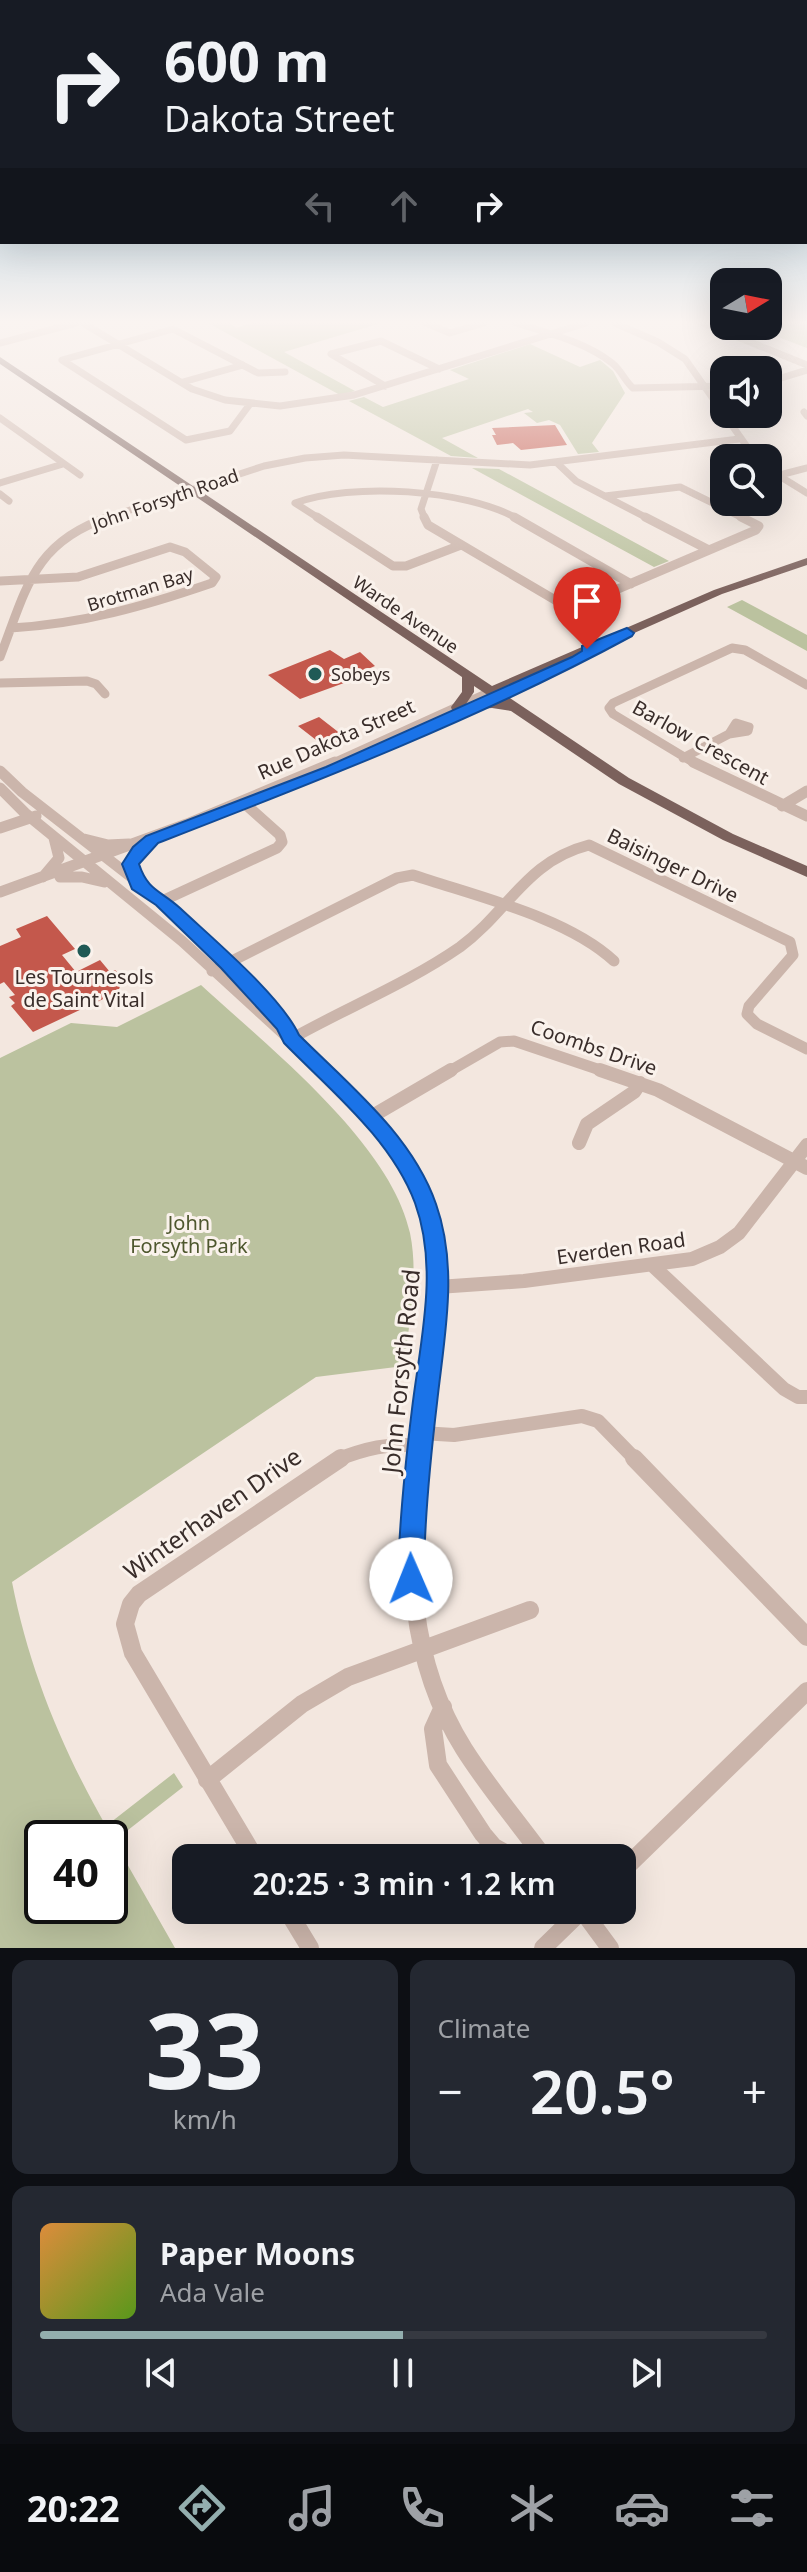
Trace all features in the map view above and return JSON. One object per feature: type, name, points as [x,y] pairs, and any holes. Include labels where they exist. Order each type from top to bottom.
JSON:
[{"type":"main road","name":"Warde Avenue","points":[[79,414],[492,694],[658,802],[807,872]]},
{"type":"main road","points":[[492,694],[807,551]]},
{"type":"main road","points":[[729,587],[807,561]]},
{"type":"main road","points":[[468,677],[520,682],[514,698],[516,710],[492,704],[464,707],[468,677]]},
{"type":"street","points":[[145,414],[183,439],[211,437],[230,431],[243,414]]},
{"type":"street","points":[[723,414],[743,444]]},
{"type":"street","points":[[0,418],[80,475]]},
{"type":"street","name":"John Forsyth Road","points":[[0,657],[29,581],[41,559],[78,530],[264,466],[316,456],[355,455],[505,464],[556,462],[739,439]]},
{"type":"street","points":[[437,460],[421,509],[424,520],[567,607],[578,606],[756,530],[758,524],[680,487],[605,496]]},
{"type":"street","points":[[556,462],[570,477],[709,550]]},
{"type":"street","points":[[0,483],[63,464]]},
{"type":"street","points":[[782,474],[807,468]]},
{"type":"street","points":[[782,479],[807,493]]},
{"type":"street","points":[[461,545],[406,566],[393,566],[295,503],[311,497],[348,492],[470,501],[498,508],[631,584]]},
{"type":"street","points":[[0,494],[9,501]]},
{"type":"street","name":"Brotman Bay","points":[[11,628],[67,625],[111,617],[212,583],[216,577],[185,552],[170,547],[78,577],[29,581]]},
{"type":"street","points":[[0,581],[29,581]]},
{"type":"street","name":"Barlow Crescent","points":[[807,685],[745,650],[730,648],[610,706],[611,713],[683,758],[807,816]]},
{"type":"street","points":[[0,683],[87,681],[96,684],[105,694]]},
{"type":"street","name":"Rue Dakota Street","points":[[152,839],[281,792],[492,694]]},
{"type":"street","points":[[683,758],[729,734]]},
{"type":"street","name":"John Forsyth Road","points":[[0,771],[103,858],[162,901],[228,963],[285,1025],[291,1039]]},
{"type":"street","name":"John Forsyth Road","points":[[0,788],[35,816],[53,836],[182,941],[276,1030],[291,1039],[369,1118],[398,1153],[425,1203],[436,1247],[438,1287],[409,1563],[423,1649],[443,1707],[464,1748],[534,1844]]},
{"type":"street","points":[[782,806],[807,791]]},
{"type":"street","points":[[162,901],[277,848],[282,842],[280,835],[244,803]]},
{"type":"street","points":[[0,828],[35,816]]},
{"type":"street","points":[[40,879],[59,858],[53,836]]},
{"type":"street","points":[[79,838],[110,845],[152,839]]},
{"type":"street","points":[[0,892],[152,839]]},
{"type":"street","points":[[138,885],[131,864],[152,839]]},
{"type":"street","name":"Baisinger Drive","points":[[291,1039],[445,956],[478,933],[522,881],[548,861],[581,846],[596,846],[790,942],[793,955],[749,1006],[747,1014],[757,1024],[807,1049]]},
{"type":"street","points":[[212,971],[404,876],[423,877],[503,904],[596,944],[614,961]]},
{"type":"street","points":[[40,879],[82,877],[115,886]]},
{"type":"street","name":"Coombs Drive","points":[[369,1118],[507,1040],[522,1042],[640,1083],[801,1164]]},
{"type":"street","points":[[579,1143],[587,1124],[634,1092],[640,1083]]},
{"type":"street","name":"Everden Road","points":[[438,1287],[524,1281],[692,1259],[727,1243],[748,1224],[801,1164],[807,1145]]},
{"type":"street","points":[[652,1265],[784,1389],[798,1397],[807,1397]]},
{"type":"street","points":[[420,1439],[582,1416],[598,1421],[807,1637]]},
{"type":"street","name":"Winterhaven Drive","points":[[246,1844],[143,1674],[128,1642],[125,1611],[139,1594],[330,1463],[366,1448],[420,1439]]},
{"type":"street","points":[[207,1780],[302,1704],[325,1690],[369,1667],[530,1610]]},
{"type":"street","points":[[636,1857],[807,1691]]},
{"type":"street","name":"John Forsyth Road","points":[[443,1707],[433,1729],[438,1765],[491,1844]]},
{"type":"street","points":[[295,1924],[310,1948]]},
{"type":"street","points":[[543,1948],[568,1924]]},
{"type":"street","points":[[592,1924],[610,1948]]},
{"type":"green space","points":[[373,414],[513,414],[442,438],[478,458],[451,456]]},
{"type":"green space","points":[[525,414],[611,414],[592,443],[599,452],[578,454],[560,425],[549,420],[537,423]]},
{"type":"green space","points":[[472,468],[499,469],[669,561],[654,567]]},
{"type":"green space","points":[[742,600],[807,635],[807,651],[727,607]]},
{"type":"green space","name":"John Forsyth Park","points":[[201,985],[291,1067],[353,1131],[379,1165],[398,1199],[413,1250],[413,1283],[404,1366],[316,1377],[12,1582],[28,1646],[49,1708],[75,1768],[103,1820],[24,1820],[24,1924],[128,1924],[128,1866],[175,1948],[0,1948],[0,1058],[71,1023],[117,1027]]},
{"type":"green space","name":"John Forsyth Park","points":[[174,1773],[183,1787],[128,1830],[128,1820],[114,1820]]},
{"type":"building","points":[[555,425],[567,445],[521,450],[513,443],[497,445],[492,435],[496,435],[492,428]]},
{"type":"building","name":"Sobeys","points":[[330,650],[344,659],[360,652],[375,666],[353,677],[355,679],[300,699],[268,675]]},
{"type":"building","points":[[319,717],[346,738],[344,744],[329,750],[298,726]]},
{"type":"building","points":[[47,916],[75,949],[62,955],[76,972],[100,960],[110,972],[115,970],[123,978],[118,992],[33,1032],[11,1006],[15,1003],[9,997],[15,995],[4,982],[0,984],[0,946],[21,937],[16,929]]},
{"type":"place","name":"Sobeys","points":[[315,674]]},
{"type":"place","name":"Les Tournesols de Saint Vital","points":[[84,951]]},
{"type":"route","points":[[411,1579],[412,1510],[439,1273],[432,1225],[425,1203],[398,1153],[369,1118],[291,1039],[285,1025],[228,963],[162,901],[138,885],[131,864],[133,857],[152,839],[281,792],[577,660],[627,633],[587,649]]}]
